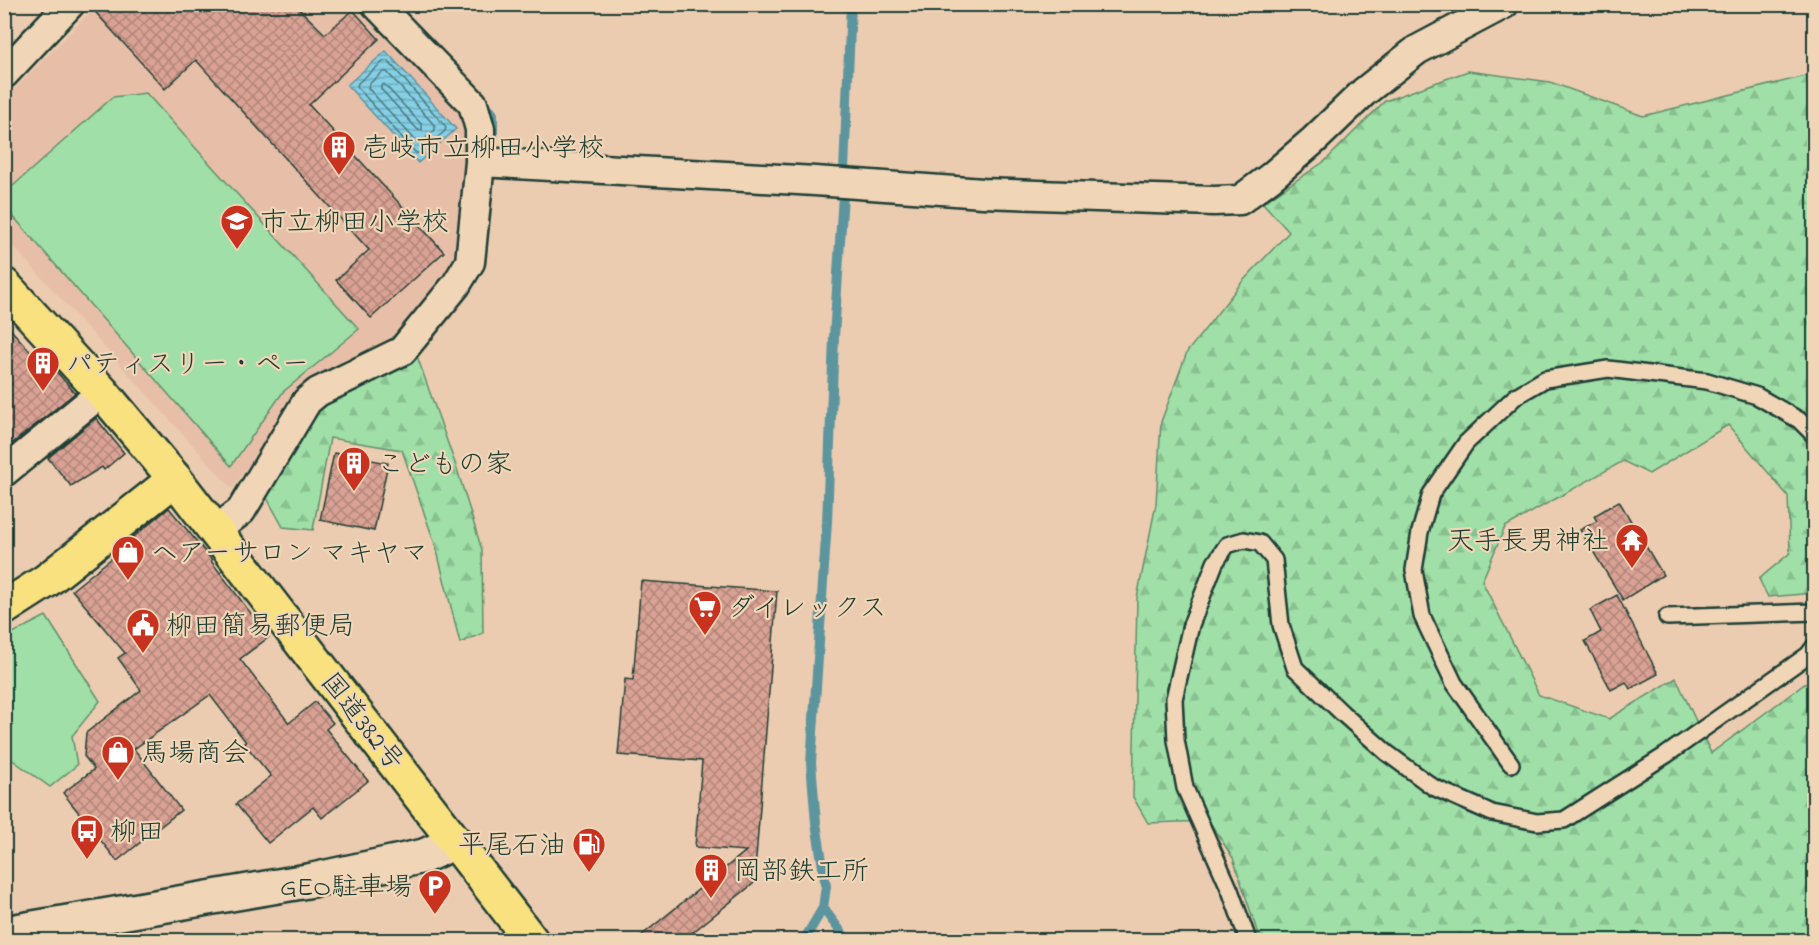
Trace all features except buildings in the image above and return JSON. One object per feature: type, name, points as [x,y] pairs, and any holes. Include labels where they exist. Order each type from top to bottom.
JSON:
[{"type":"main road","name":"国道382号","points":[[4,285],[102,392],[175,479],[531,940]]},
{"type":"main road","points":[[4,608],[46,581],[175,479]]},
{"type":"street","points":[[4,74],[70,4]]},
{"type":"street","points":[[214,531],[241,511],[307,401],[318,392],[402,351],[456,285],[470,262],[480,162],[480,129],[473,104],[376,4]]},
{"type":"street","points":[[480,162],[855,183],[907,189],[983,193],[1240,200],[1271,177],[1364,92],[1416,50],[1504,4]]},
{"type":"street","points":[[4,472],[102,392]]},
{"type":"street","points":[[4,933],[313,880],[424,856],[455,842]]},
{"type":"lane","points":[[1511,764],[1454,683],[1432,640],[1422,616],[1414,570],[1420,532],[1431,494],[1466,443],[1516,396],[1545,379],[1608,369],[1707,381],[1757,396],[1799,420],[1815,435]]},
{"type":"lane","points":[[1248,940],[1230,890],[1185,788],[1176,740],[1174,699],[1191,625],[1215,563],[1227,545],[1244,540],[1260,543],[1274,560],[1281,625],[1295,668],[1342,713],[1387,753],[1432,787],[1492,813],[1537,822],[1564,820],[1666,755],[1808,655],[1815,647]]},
{"type":"lane","points":[[1667,617],[1815,612]]},
{"type":"shaded area","name":"市立柳田小学校","points":[[97,5],[355,5],[471,118],[465,227],[454,263],[393,343],[302,389],[232,489],[5,237],[4,100]]},
{"type":"green space","points":[[1468,71],[1550,82],[1643,116],[1814,74],[1814,593],[1768,597],[1759,579],[1790,553],[1788,496],[1728,425],[1649,474],[1623,461],[1505,527],[1482,581],[1539,695],[1609,719],[1676,678],[1711,753],[1814,677],[1814,940],[1260,940],[1233,858],[1209,821],[1148,823],[1133,797],[1137,598],[1156,504],[1161,422],[1187,352],[1242,282],[1289,232],[1263,203],[1325,161],[1385,101]]},
{"type":"green space","points":[[146,93],[359,329],[283,392],[231,466],[5,207],[5,193],[113,97]]},
{"type":"green space","points":[[417,356],[457,469],[482,550],[483,633],[460,643],[436,547],[402,450],[330,438],[313,530],[283,527],[267,498],[285,457],[319,408],[360,381],[392,373]]},
{"type":"green space","points":[[46,616],[100,701],[72,736],[77,765],[50,787],[4,752],[5,637]]},
{"type":"water","points":[[386,51],[456,129],[418,163],[347,85]]},
{"type":"waterway","points":[[804,940],[823,908],[826,886],[816,823],[811,763],[827,522],[851,4]]},
{"type":"waterway","points":[[481,99],[493,114],[493,136]]},
{"type":"waterway","points":[[823,908],[847,940]]},
{"type":"place","name":"壱岐市立柳田小学校","points":[[339,176]]},
{"type":"place","name":"市立柳田小学校","points":[[237,250]]},
{"type":"place","name":"パティスリー・ペー","points":[[43,392]]},
{"type":"place","name":"こどもの家","points":[[354,492]]},
{"type":"place","name":"天手長男神社","points":[[1632,569]]},
{"type":"place","name":"ヘアーサロン マキヤマ","points":[[128,581]]},
{"type":"place","name":"ダイレックス","points":[[705,636]]},
{"type":"place","name":"柳田簡易郵便局","points":[[143,654]]},
{"type":"place","name":"馬場商会","points":[[118,781]]},
{"type":"place","name":"柳田","points":[[87,860]]},
{"type":"place","name":"平尾石油","points":[[589,873]]},
{"type":"place","name":"岡部鉄工所","points":[[711,899]]},
{"type":"place","name":"GEO駐車場","points":[[435,915]]}]
